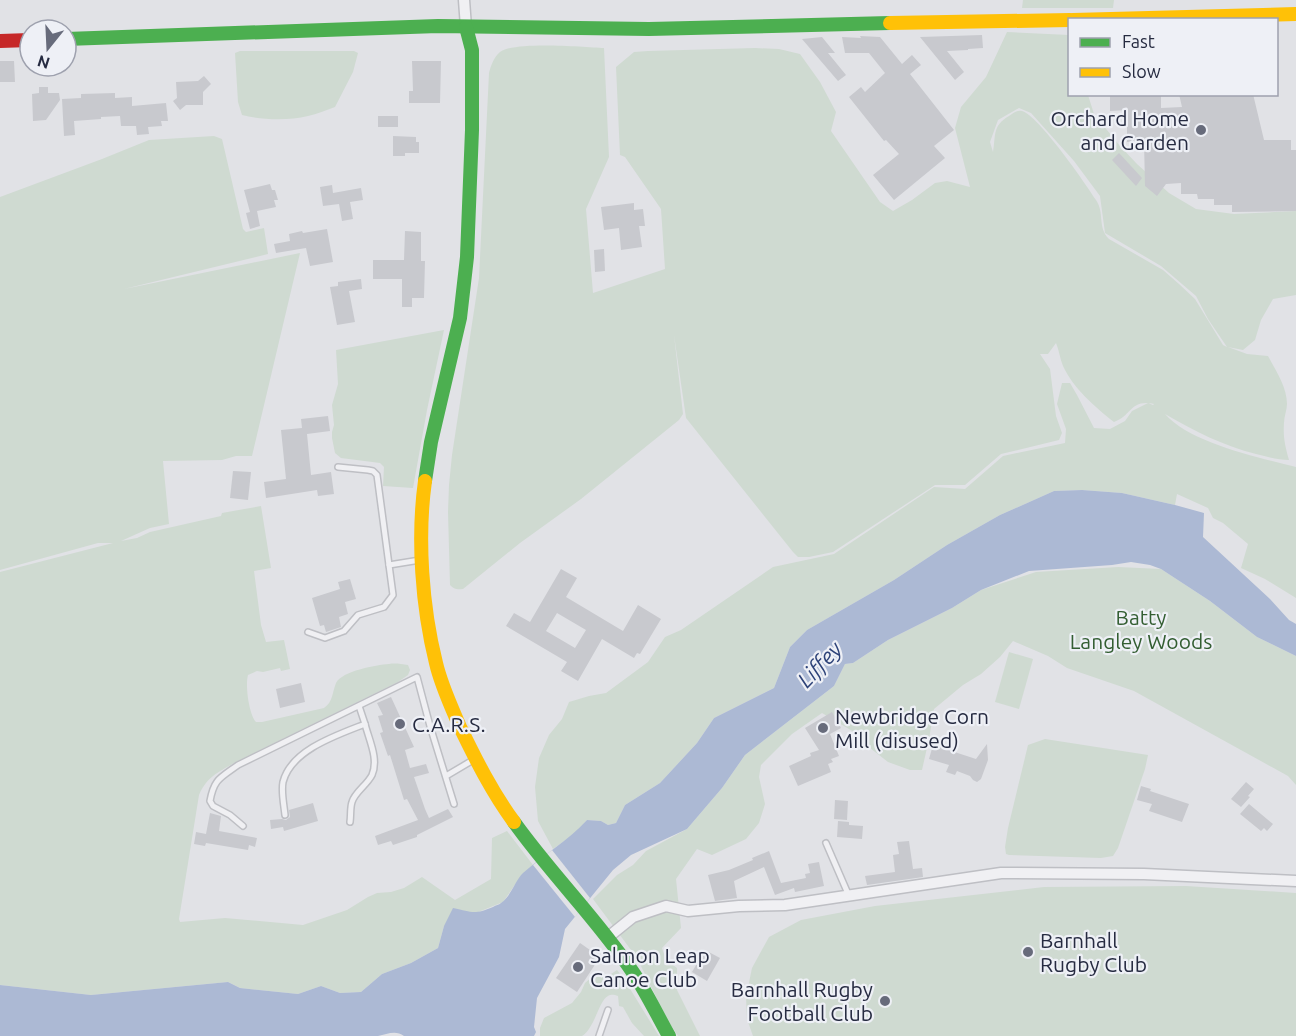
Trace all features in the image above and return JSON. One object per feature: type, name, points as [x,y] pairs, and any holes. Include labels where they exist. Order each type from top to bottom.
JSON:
[{"type":"main road","points":[[1146,18],[1296,14]]},
{"type":"main road","points":[[78,39],[466,27],[649,29],[1068,20]]},
{"type":"main road","points":[[466,27],[472,50],[472,130],[467,257],[460,318],[431,442],[421,527],[426,612],[436,664],[449,702],[475,759],[499,802],[528,842],[633,972],[669,1036]]},
{"type":"main road","points":[[0,41],[18,40]]},
{"type":"street","points":[[464,0],[466,27]]},
{"type":"street","points":[[607,938],[633,917],[666,906],[688,910],[785,905],[1002,873],[1144,874],[1296,881]]},
{"type":"lane","points":[[308,632],[325,638],[344,631],[358,615],[384,607],[393,595],[377,475],[373,471],[338,467]]},
{"type":"lane","points":[[389,565],[422,560]]},
{"type":"lane","points":[[243,826],[230,815],[213,806],[210,801],[212,787],[221,777],[238,765],[417,677],[454,804]]},
{"type":"lane","points":[[350,822],[352,802],[372,774],[374,752],[359,706]]},
{"type":"lane","points":[[285,815],[282,789],[293,763],[322,742],[364,724]]},
{"type":"lane","points":[[446,776],[475,759]]},
{"type":"lane","points":[[826,843],[849,896]]},
{"type":"lane","points":[[598,1036],[608,1010]]},
{"type":"green space","points":[[1023,0],[1114,0],[1113,8],[1022,8]]},
{"type":"green space","points":[[1007,32],[1068,35],[1068,96],[1088,96],[1094,114],[1120,146],[1169,193],[1196,209],[1234,214],[1296,211],[1296,295],[1273,299],[1261,320],[1255,340],[1243,350],[1228,347],[1247,354],[1268,356],[1278,373],[1287,398],[1284,433],[1289,460],[1232,447],[1165,414],[1176,424],[1208,441],[1245,454],[1296,467],[1296,598],[1265,579],[1241,568],[1248,544],[1223,523],[1213,518],[1208,508],[1177,494],[1175,505],[1122,493],[1082,490],[1054,491],[1000,515],[807,630],[790,647],[774,688],[714,718],[697,743],[660,783],[625,805],[616,823],[608,825],[601,821],[587,820],[577,832],[553,849],[538,821],[535,787],[539,758],[549,735],[562,719],[569,702],[606,693],[648,662],[665,637],[681,630],[773,567],[834,554],[934,487],[965,489],[1003,456],[1065,443],[1066,429],[1057,404],[1062,383],[1070,383],[1094,428],[1110,429],[1125,421],[1132,411],[1148,403],[1136,406],[1114,422],[1092,403],[1067,374],[1056,343],[1048,354],[1040,354],[1050,369],[1056,416],[1062,433],[1059,440],[1001,454],[965,485],[935,485],[833,552],[798,557],[686,418],[674,335],[683,414],[679,420],[581,499],[520,543],[463,589],[454,588],[450,585],[449,485],[479,278],[489,73],[494,59],[500,52],[520,47],[604,48],[609,157],[586,209],[593,293],[665,269],[661,209],[625,157],[620,155],[616,67],[634,52],[755,48],[779,49],[800,54],[820,82],[836,112],[831,131],[880,202],[893,211],[935,183],[947,181],[970,187],[955,128],[961,107],[986,77]],"holes":[[[1019,108],[1031,113],[1074,161],[1100,196],[1105,233],[1161,266],[1196,296],[1227,347],[1223,345],[1195,299],[1179,284],[1163,270],[1109,239],[1105,234],[1103,230],[1096,200],[1061,151],[1029,115],[1017,111],[1000,123],[996,131],[993,152],[990,142],[998,120]]]},
{"type":"green space","points":[[240,51],[354,51],[358,53],[353,72],[335,107],[300,118],[275,119],[242,115],[238,102],[235,53]]},
{"type":"green space","points":[[214,136],[222,139],[243,229],[246,232],[264,228],[268,254],[124,289],[300,253],[252,456],[236,456],[222,460],[163,461],[169,524],[150,528],[121,541],[221,516],[222,513],[261,506],[271,568],[254,571],[261,625],[266,642],[284,640],[290,669],[257,671],[248,675],[248,699],[256,722],[324,708],[331,700],[339,679],[352,672],[368,667],[394,664],[408,665],[410,670],[408,675],[398,682],[234,763],[209,780],[199,795],[180,922],[225,918],[303,925],[347,910],[377,893],[404,888],[422,877],[455,900],[491,879],[492,838],[507,831],[533,865],[521,876],[503,902],[444,926],[438,948],[411,963],[382,974],[361,992],[340,993],[321,986],[298,994],[240,988],[228,982],[91,995],[0,985],[0,572],[113,543],[98,543],[0,570],[0,197],[149,140]]},
{"type":"green space","points":[[444,330],[413,488],[383,486],[384,467],[380,463],[341,458],[335,453],[332,438],[334,425],[332,405],[338,384],[336,350]]},
{"type":"green space","name":"Batty Langley Woods","points":[[1118,567],[1161,569],[1210,601],[1257,637],[1296,656],[1296,785],[1288,776],[1134,691],[1067,668],[1048,656],[1013,641],[1000,657],[981,674],[963,685],[934,709],[922,770],[910,770],[888,762],[854,732],[822,713],[792,734],[761,765],[759,777],[765,804],[759,823],[746,839],[712,855],[697,849],[676,879],[681,928],[662,948],[666,960],[677,968],[677,990],[700,1036],[678,1036],[667,1019],[637,958],[593,899],[646,851],[687,829],[722,788],[745,755],[834,686],[845,664],[853,663],[888,640],[952,608],[981,590],[1036,572]]},
{"type":"green space","points":[[1009,652],[1033,659],[1019,709],[995,702]]},
{"type":"green space","points":[[1045,739],[1148,755],[1118,848],[1113,856],[1101,858],[1006,854],[1008,828],[1028,745]]},
{"type":"green space","name":"Barnhall Rugby Club","points":[[1186,886],[1296,893],[1296,1036],[753,1036],[747,1019],[746,997],[752,968],[769,937],[801,920],[875,906],[1044,887]]},
{"type":"green space","points":[[617,970],[659,1036],[644,1036],[632,1023],[623,1007],[619,1006],[618,996],[612,995],[602,1003],[590,1027],[582,1036],[540,1036],[544,1018],[572,1003],[585,983],[592,977],[608,976]]},
{"type":"water","name":"Liffey","points":[[1082,490],[1122,493],[1204,513],[1203,537],[1270,599],[1289,620],[1296,624],[1296,656],[1257,637],[1210,601],[1161,569],[1150,565],[1131,562],[1029,571],[981,590],[952,608],[888,640],[853,663],[845,664],[834,686],[745,755],[722,788],[687,829],[631,855],[613,870],[565,929],[559,957],[537,998],[534,1036],[404,1036],[395,1033],[378,1036],[0,1036],[0,985],[91,995],[228,982],[240,988],[298,994],[321,986],[340,993],[361,992],[382,974],[411,963],[438,948],[444,926],[453,908],[477,912],[499,904],[508,896],[523,873],[587,820],[601,821],[608,825],[616,823],[625,805],[660,783],[697,743],[714,718],[774,688],[790,647],[807,630],[1000,515],[1054,491]]},
{"type":"pier","points":[[552,850],[590,898],[575,917],[533,865]]},
{"type":"building","points":[[982,35],[983,48],[947,51],[964,72],[955,80],[920,37]]},
{"type":"building","points":[[860,36],[880,37],[902,64],[912,55],[921,65],[910,74],[954,130],[934,146],[945,158],[894,200],[873,175],[899,154],[886,140],[884,141],[849,97],[861,87],[865,92],[885,73],[869,53],[845,53],[842,37],[861,38]]},
{"type":"building","points":[[822,37],[835,53],[828,53],[846,75],[838,81],[802,39]]},
{"type":"building","points":[[0,61],[14,61],[15,82],[0,82]]},
{"type":"building","points":[[412,61],[441,61],[440,103],[409,103],[409,91],[413,91]]},
{"type":"building","points":[[204,76],[211,84],[203,92],[203,105],[186,105],[180,110],[173,101],[177,98],[176,82],[198,81]]},
{"type":"building","points":[[39,87],[48,87],[48,93],[59,93],[60,100],[46,120],[33,121],[32,94],[39,93]]},
{"type":"building","points":[[115,93],[115,98],[132,97],[132,106],[166,103],[168,121],[161,121],[162,126],[148,127],[149,134],[137,135],[136,126],[121,126],[120,116],[101,117],[101,119],[74,121],[75,135],[64,136],[62,99],[81,98],[81,94]]},
{"type":"building","name":"Orchard Home and Garden","points":[[1110,96],[1161,96],[1161,108],[1182,107],[1179,96],[1253,96],[1264,140],[1291,140],[1291,150],[1296,150],[1296,211],[1232,212],[1232,205],[1214,205],[1214,199],[1198,199],[1197,194],[1181,194],[1181,183],[1166,184],[1157,196],[1145,186],[1144,141],[1127,142],[1127,110],[1110,111]]},
{"type":"building","points":[[378,116],[398,116],[398,127],[378,127]]},
{"type":"building","points":[[393,136],[416,137],[416,142],[419,142],[419,153],[393,156]]},
{"type":"building","points":[[1119,153],[1142,178],[1136,186],[1112,160]]},
{"type":"building","points":[[270,184],[278,200],[274,200],[276,207],[257,211],[260,226],[250,229],[246,213],[250,212],[244,190]]},
{"type":"building","points":[[332,185],[333,193],[361,188],[363,200],[350,202],[353,219],[342,221],[339,204],[323,206],[320,187]]},
{"type":"building","points":[[634,203],[634,210],[643,209],[645,226],[639,226],[642,247],[621,250],[619,228],[604,230],[601,207]]},
{"type":"building","points":[[327,229],[333,262],[310,266],[306,248],[276,253],[274,244],[290,241],[289,234]]},
{"type":"building","points":[[405,231],[421,232],[421,261],[425,261],[424,298],[412,298],[412,307],[402,307],[402,279],[373,279],[373,260],[404,260]]},
{"type":"building","points":[[604,249],[605,271],[595,272],[594,250]]},
{"type":"building","points":[[361,279],[362,289],[349,291],[355,322],[337,325],[330,287],[338,286],[338,282]]},
{"type":"building","points":[[328,416],[330,431],[307,434],[311,475],[331,472],[334,494],[318,496],[317,490],[266,498],[264,482],[286,479],[281,430],[302,428],[301,419]]},
{"type":"building","points":[[233,471],[251,472],[248,500],[230,498]]},
{"type":"building","points":[[561,569],[577,578],[566,597],[623,631],[638,605],[661,619],[640,654],[637,653],[634,658],[602,639],[578,681],[561,671],[567,662],[506,626],[514,613],[530,622]],"holes":[[[557,613],[586,630],[575,648],[546,631]]]},
{"type":"building","points":[[350,579],[356,599],[345,602],[348,614],[339,617],[341,627],[326,632],[324,625],[320,626],[312,598],[340,589],[338,582]]},
{"type":"building","points":[[301,683],[305,702],[280,708],[276,689]]},
{"type":"building","points":[[391,697],[414,747],[405,750],[410,768],[426,764],[429,773],[414,777],[429,818],[448,809],[453,817],[417,837],[393,845],[391,841],[378,845],[375,836],[418,820],[407,799],[404,800],[390,755],[388,756],[380,733],[383,732],[378,716],[383,715],[377,703]]},
{"type":"building","points":[[832,712],[841,728],[830,734],[839,756],[831,759],[833,762],[828,764],[831,772],[798,786],[789,766],[819,750],[805,728]]},
{"type":"building","points":[[987,744],[988,760],[981,779],[977,782],[970,776],[957,771],[955,775],[946,772],[949,765],[929,759],[933,745],[976,759]]},
{"type":"building","points":[[1246,782],[1254,789],[1241,807],[1231,799]]},
{"type":"building","points":[[1141,786],[1189,804],[1182,822],[1149,811],[1152,804],[1137,800]]},
{"type":"building","points":[[835,800],[848,801],[847,820],[834,819]]},
{"type":"building","points":[[313,803],[318,821],[284,831],[283,827],[271,829],[270,820],[286,820],[290,817],[289,810]]},
{"type":"building","points":[[1249,804],[1273,824],[1267,831],[1264,828],[1261,831],[1240,814]]},
{"type":"building","points":[[210,813],[221,816],[219,831],[257,838],[255,847],[249,845],[248,850],[206,843],[205,846],[194,844],[196,832],[206,834]]},
{"type":"building","points":[[838,821],[863,826],[862,839],[837,837]]},
{"type":"building","points":[[909,841],[913,869],[922,868],[923,877],[867,885],[865,876],[895,872],[893,855],[899,854],[897,842]]},
{"type":"building","points":[[769,851],[781,883],[806,878],[805,874],[810,873],[808,864],[819,862],[824,886],[795,892],[794,888],[775,895],[764,867],[734,881],[737,898],[715,901],[708,875],[729,870]]},
{"type":"building","name":"Salmon Leap Canoe Club","points":[[580,943],[600,957],[577,992],[556,978]]},
{"type":"building","points":[[705,950],[720,958],[707,981],[692,972]]},
{"type":"traffic: fast","points":[[78,39],[438,26],[649,29],[890,23]]},
{"type":"traffic: fast","points":[[425,481],[431,442],[460,318],[467,257],[472,130],[472,50],[466,27]]},
{"type":"traffic: fast","points":[[514,822],[632,971],[669,1036]]},
{"type":"traffic: slow","points":[[1147,18],[1296,14]]},
{"type":"traffic: slow","points":[[890,23],[1068,20]]},
{"type":"traffic: slow","points":[[425,481],[421,526],[422,572],[427,619],[438,671],[472,752],[514,822]]},
{"type":"traffic: jam","points":[[0,41],[18,40]]},
{"type":"place","name":"Orchard Home and Garden","points":[[1201,130]]},
{"type":"place","name":"C.A.R.S.","points":[[400,724]]},
{"type":"place","name":"Newbridge Corn Mill (disused)","points":[[823,728]]},
{"type":"place","name":"Barnhall Rugby Club","points":[[1028,952]]},
{"type":"place","name":"Salmon Leap Canoe Club","points":[[578,967]]},
{"type":"place","name":"Barnhall Rugby Football Club","points":[[885,1001]]}]
